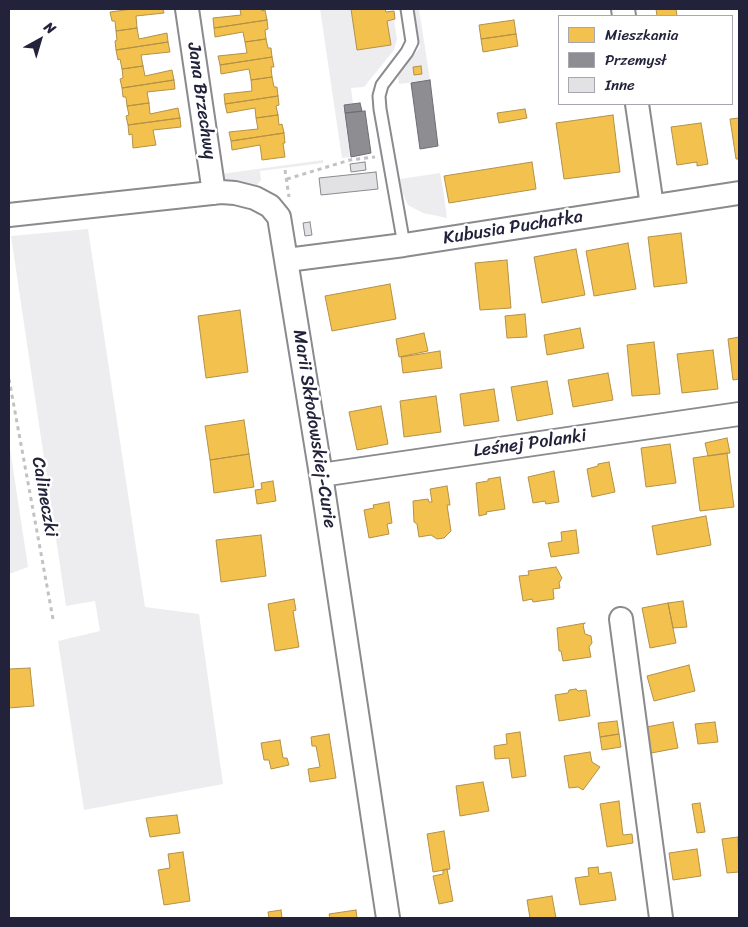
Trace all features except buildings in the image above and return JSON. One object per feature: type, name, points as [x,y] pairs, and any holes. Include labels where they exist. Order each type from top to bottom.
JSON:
[{"type":"street","name":"Jana Brzechwy","points":[[188,9],[214,192]]},
{"type":"street","points":[[637,105],[652,206]]},
{"type":"street","name":"Marii Skłodowskiej-Curie","points":[[9,215],[214,192],[235,192],[264,203],[274,210],[280,222],[322,475],[388,918]]},
{"type":"street","name":"Kubusia Puchatka","points":[[286,260],[404,245],[739,193]]},
{"type":"street","name":"Leśnej Polanki","points":[[322,475],[739,414]]},
{"type":"street","points":[[621,619],[662,918]]},
{"type":"lane","points":[[404,245],[380,109],[380,90],[412,42],[408,9]]},
{"type":"path","points":[[287,179],[350,160],[389,154]]},
{"type":"path","name":"Calineczki","points":[[9,379],[53,620]]},
{"type":"shaded area","points":[[320,9],[351,9],[357,49],[387,21],[394,20],[397,39],[394,50],[364,87],[351,88],[353,104],[343,105],[350,157],[342,158]]},
{"type":"shaded area","points":[[414,9],[419,9],[430,80],[399,84],[398,76],[420,47]]},
{"type":"shaded area","points":[[323,160],[323,163],[260,171],[261,180],[257,185],[222,179],[221,174]]},
{"type":"shaded area","points":[[440,173],[447,218],[423,213],[408,205],[403,194],[400,179]]},
{"type":"shaded area","points":[[88,229],[145,607],[199,614],[223,784],[84,810],[58,641],[100,631],[95,601],[66,606],[11,236]]},
{"type":"shaded area","points":[[9,442],[28,567],[9,574]]}]
